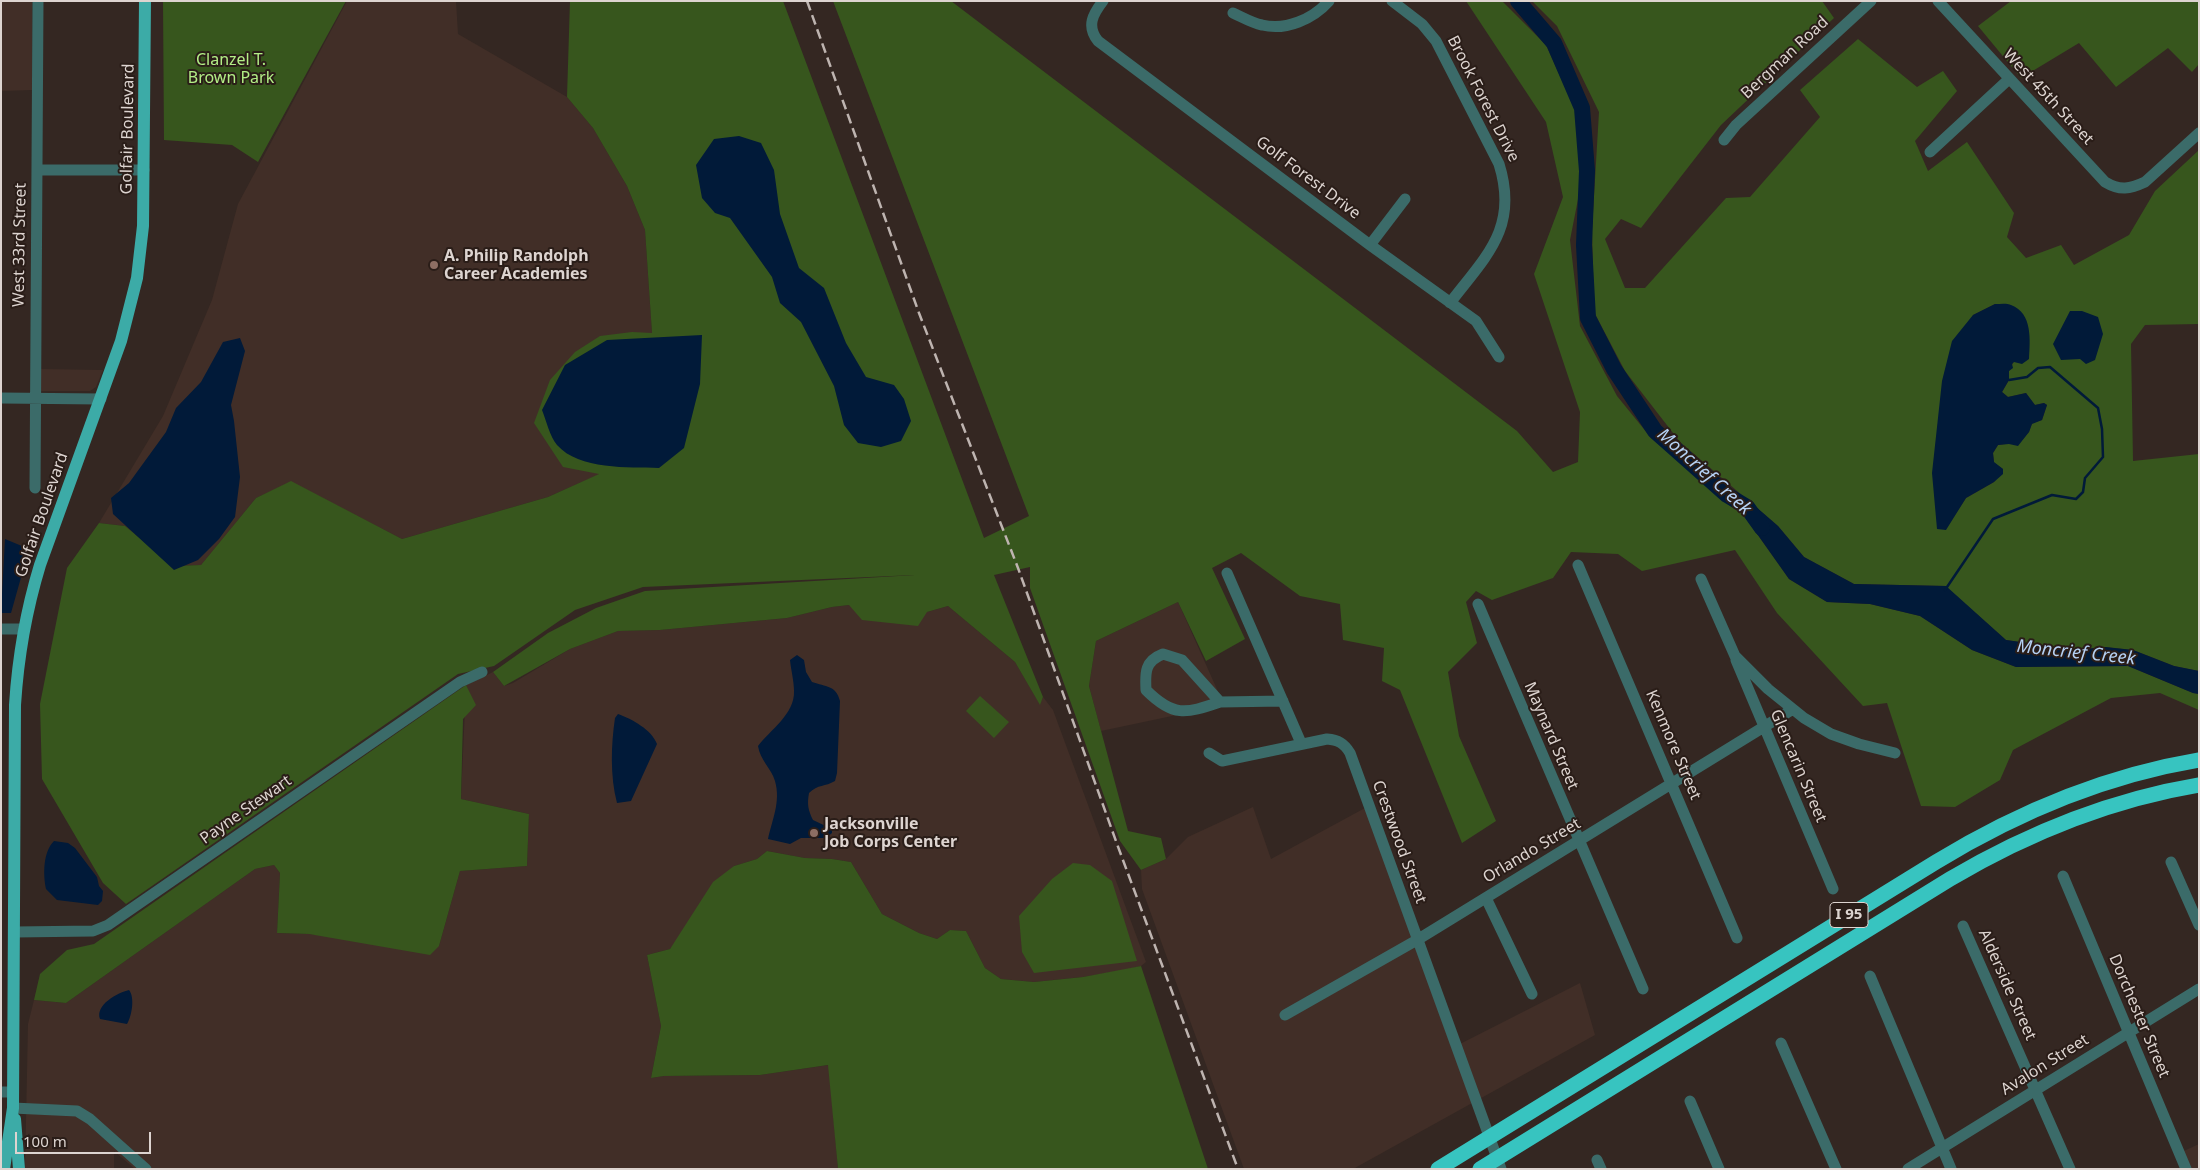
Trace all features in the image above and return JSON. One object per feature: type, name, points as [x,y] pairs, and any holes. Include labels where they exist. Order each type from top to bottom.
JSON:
[{"type":"highway","name":"I 95","points":[[1438,1169],[1936,862],[1993,829],[2021,814],[2084,788],[2144,771],[2199,760]]},
{"type":"highway","name":"I 95","points":[[1480,1169],[1950,878],[2008,846],[2062,822],[2100,808],[2164,791],[2199,785]]},
{"type":"main road","name":"Golfair Boulevard","points":[[4,1169],[12,1140],[13,1108],[7,1092],[15,932],[15,705],[23,629],[40,565],[121,341],[137,278],[143,226],[145,1]]},
{"type":"main road","name":"Golfair Boulevard","points":[[12,1140],[19,1169]]},
{"type":"street","name":"West 33rd Street","points":[[35,488],[38,1]]},
{"type":"street","name":"Golf Forest Drive","points":[[1103,1],[1093,15],[1091,23],[1092,30],[1098,41],[1370,246],[1476,321],[1498,357]]},
{"type":"street","points":[[1232,13],[1262,25],[1283,25],[1314,16],[1329,1]]},
{"type":"street","name":"Brook Forest Drive","points":[[1392,1],[1422,24],[1436,41],[1504,177],[1506,204],[1504,220],[1499,235],[1490,251],[1450,303]]},
{"type":"street","name":"Bergman Road","points":[[1724,140],[1736,126],[1871,1]]},
{"type":"street","name":"West 45th Street","points":[[1938,1],[2105,182],[2114,188],[2123,189],[2145,182],[2199,133]]},
{"type":"street","points":[[1930,152],[2009,78]]},
{"type":"street","points":[[37,170],[144,170]]},
{"type":"street","points":[[1370,246],[1405,199]]},
{"type":"street","points":[[1,398],[101,399]]},
{"type":"street","name":"Kenmore Street","points":[[1578,564],[1738,938]]},
{"type":"street","points":[[1226,573],[1301,743]]},
{"type":"street","name":"Glencarin Street","points":[[1701,579],[1833,889]]},
{"type":"street","name":"Maynard Street","points":[[1478,604],[1578,842],[1643,989]]},
{"type":"street","points":[[1,629],[23,629]]},
{"type":"street","points":[[1220,702],[1182,660],[1163,654],[1153,658],[1147,665],[1146,690],[1161,705],[1184,712],[1220,702],[1283,701]]},
{"type":"street","points":[[1735,656],[1793,709],[1817,726],[1845,740],[1895,753]]},
{"type":"street","name":"Payne Stewart","points":[[15,932],[93,931],[108,925],[460,682],[482,672]]},
{"type":"street","name":"Orlando Street","points":[[1285,1014],[1417,940],[1793,709]]},
{"type":"street","name":"Crestwood Street","points":[[1209,753],[1222,761],[1326,739],[1336,740],[1344,744],[1350,753],[1501,1169]]},
{"type":"street","points":[[2171,862],[2199,925]]},
{"type":"street","name":"Dorchester Street","points":[[2063,876],[2186,1169]]},
{"type":"street","points":[[1486,898],[1532,994]]},
{"type":"street","name":"Alderside Street","points":[[1963,926],[2070,1169]]},
{"type":"street","points":[[1870,976],[1951,1169]]},
{"type":"street","name":"Avalon Street","points":[[1908,1169],[2199,990]]},
{"type":"street","points":[[1781,1043],[1836,1169]]},
{"type":"street","points":[[1690,1101],[1718,1169]]},
{"type":"street","points":[[13,1108],[77,1111],[90,1119],[146,1169]]},
{"type":"shaded area","points":[[1,1],[32,1],[32,90],[1,91]]},
{"type":"shaded area","name":"A. Philip Randolph Career Academies","points":[[347,1],[456,1],[458,34],[567,97],[593,128],[627,186],[645,230],[652,333],[600,474],[548,497],[402,539],[291,482],[256,498],[201,565],[174,566],[125,526],[99,523],[163,416],[212,300],[238,204]]},
{"type":"shaded area","points":[[39,369],[103,370],[96,387],[90,391],[39,391]]},
{"type":"shaded area","points":[[1178,602],[1224,705],[1101,731],[1089,686],[1096,641]]},
{"type":"shaded area","points":[[849,605],[927,612],[948,606],[1015,662],[1040,704],[1043,697],[1053,710],[1146,962],[1141,966],[1125,970],[1083,977],[1034,982],[1001,979],[985,968],[966,931],[950,930],[937,939],[919,933],[882,914],[851,862],[805,858],[767,851],[757,859],[734,866],[670,949],[647,955],[661,1026],[651,1078],[664,1076],[760,1075],[829,1065],[838,1169],[135,1169],[114,1151],[114,1169],[25,1169],[28,1024],[34,1000],[66,1003],[255,869],[274,865],[280,873],[277,933],[309,934],[439,946],[460,871],[527,866],[529,814],[461,799],[466,685],[493,672],[504,686],[513,683],[570,649],[618,631],[660,630],[787,618],[832,607]]},
{"type":"shaded area","points":[[1253,807],[1271,859],[1365,808],[1452,1048],[1580,983],[1595,1035],[1353,1169],[1244,1169],[1142,889],[1141,870],[1166,859],[1188,837]]},
{"type":"shaded area","points":[[2199,1144],[2199,1169],[2181,1169],[2175,1155]]},
{"type":"green space","name":"Clanzel T. Brown Park","points":[[163,1],[346,1],[258,162],[232,145],[164,140]]},
{"type":"green space","points":[[570,1],[783,1],[984,538],[1029,516],[833,1],[951,1],[1517,431],[1553,472],[1578,462],[1580,412],[1534,274],[1563,197],[1546,122],[1466,1],[1502,1],[1546,45],[1576,111],[1581,184],[1570,240],[1580,326],[1617,396],[1652,439],[1743,514],[1789,579],[1827,602],[1870,604],[1920,616],[1972,650],[2016,667],[2128,666],[2199,694],[2199,710],[2160,693],[2111,698],[2013,750],[2000,780],[1955,807],[1921,806],[1887,703],[1863,706],[1777,613],[1735,550],[1642,571],[1618,554],[1571,552],[1553,578],[1492,600],[1476,591],[1466,602],[1477,643],[1448,672],[1459,736],[1496,821],[1462,843],[1400,690],[1382,681],[1384,648],[1343,640],[1340,604],[1300,596],[1241,553],[1212,568],[1245,639],[1206,661],[1178,602],[1096,641],[1089,686],[1128,831],[1161,838],[1166,859],[1141,870],[1120,841],[1030,588],[1030,567],[994,575],[1043,697],[1040,705],[1015,662],[948,606],[927,612],[918,626],[862,620],[849,605],[832,607],[787,618],[660,630],[618,631],[570,649],[504,686],[493,672],[548,633],[596,608],[645,591],[915,575],[643,587],[575,610],[494,666],[458,674],[126,904],[103,883],[42,779],[40,704],[67,568],[99,523],[125,526],[174,566],[201,565],[256,498],[291,481],[402,539],[548,497],[599,474],[563,467],[534,423],[550,380],[575,352],[600,336],[632,332],[652,333],[645,230],[627,186],[593,128],[567,97]]},
{"type":"green space","points":[[1532,1],[1822,1],[1834,18],[1721,125],[1641,228],[1621,219],[1605,239],[1625,288],[1645,288],[1726,198],[1750,197],[1820,117],[1800,90],[1858,39],[1917,87],[1943,71],[1957,91],[1915,141],[1928,171],[1967,142],[2014,213],[2007,237],[2026,258],[2061,245],[2074,265],[2129,235],[2155,191],[2199,150],[2199,324],[2145,325],[2131,344],[2133,461],[2199,454],[2199,671],[2174,666],[2133,650],[2105,647],[2077,650],[2006,640],[1945,586],[1854,584],[1804,557],[1778,526],[1680,442],[1625,371],[1594,312],[1592,230],[1599,112],[1557,26]],"holes":[[[1995,304],[2011,305],[2014,361],[2009,371],[2009,380],[2002,392],[2008,397],[2026,393],[2035,405],[2044,403],[2047,405],[2042,420],[2032,423],[2029,432],[2020,442],[1998,445],[1993,453],[1994,463],[2003,469],[1994,482],[1966,498],[1945,530],[1973,315]]]},
{"type":"green space","points":[[2011,1],[2199,1],[2199,64],[2192,72],[2168,48],[2116,87],[2079,43],[2021,78],[1978,26]]},
{"type":"green space","points":[[466,685],[476,705],[463,719],[461,799],[529,814],[527,866],[460,871],[439,946],[430,955],[309,934],[277,933],[280,873],[274,865],[255,869],[66,1003],[34,1000],[40,974],[67,950],[94,944]]},
{"type":"green space","points":[[980,696],[1009,722],[994,738],[966,711]]},
{"type":"green space","points":[[767,851],[805,858],[851,862],[882,914],[919,933],[937,939],[950,930],[966,931],[985,968],[1001,979],[1034,982],[1083,977],[1141,966],[1208,1169],[838,1169],[828,1065],[760,1075],[664,1076],[651,1078],[661,1026],[647,955],[670,949],[713,882],[734,866],[757,859]]},
{"type":"green space","points":[[1073,863],[1090,865],[1112,881],[1137,961],[1034,973],[1022,952],[1019,916],[1052,879]]},
{"type":"water","points":[[739,136],[761,143],[774,170],[780,214],[799,268],[824,288],[846,343],[866,377],[894,385],[904,399],[911,421],[901,441],[881,447],[858,443],[844,425],[834,386],[801,322],[780,303],[772,277],[730,218],[715,213],[702,198],[696,165],[714,139]]},
{"type":"water","points":[[1995,304],[2009,304],[2018,309],[2027,321],[2030,336],[2029,359],[2022,364],[2014,362],[2012,364],[2013,368],[2009,371],[2009,380],[2002,392],[2008,397],[2026,393],[2035,405],[2044,403],[2047,405],[2042,420],[2032,424],[2029,432],[2018,446],[2009,444],[1998,445],[1993,453],[1994,462],[2003,469],[2003,474],[1994,482],[1966,498],[1946,530],[1937,529],[1932,473],[1942,381],[1952,341],[1973,315]]},
{"type":"water","points":[[2070,311],[2082,311],[2098,317],[2103,334],[2095,360],[2086,364],[2080,359],[2061,360],[2053,344]]},
{"type":"water","points":[[702,335],[700,384],[684,448],[659,468],[605,466],[591,463],[566,453],[557,445],[550,433],[542,410],[565,365],[607,340]]},
{"type":"water","points":[[240,338],[245,351],[231,405],[240,477],[235,517],[219,539],[198,560],[174,570],[113,514],[111,498],[129,483],[166,432],[176,408],[201,382],[223,342]]},
{"type":"water","points":[[1755,506],[1778,526],[1804,557],[1854,584],[1946,586],[2006,640],[2077,650],[2105,647],[2133,650],[2174,666],[2199,671],[2199,694],[2128,666],[2016,667],[1972,650],[1920,616],[1870,604],[1827,602],[1789,579],[1743,514]]},
{"type":"water","points":[[5,539],[29,549],[11,613],[1,613]]},
{"type":"water","points":[[797,655],[804,660],[806,672],[812,682],[833,689],[840,701],[835,781],[812,790],[809,793],[808,800],[813,820],[832,829],[832,833],[826,838],[801,838],[790,844],[768,839],[775,811],[777,789],[773,776],[761,756],[758,746],[781,721],[790,707],[793,699],[794,683],[790,660]]},
{"type":"water","points":[[618,714],[646,730],[657,744],[631,801],[617,803],[613,782],[612,760],[615,718]]},
{"type":"water","points":[[54,841],[68,843],[75,848],[97,877],[99,886],[103,891],[102,901],[98,905],[57,900],[46,889],[44,877],[46,857]]},
{"type":"water","points":[[129,990],[132,997],[132,1007],[127,1024],[100,1019],[101,1009],[108,1000]]},
{"type":"waterway","name":"Moncrief Creek","points":[[1518,1],[1554,43],[1582,108],[1587,171],[1584,245],[1588,318],[1614,369],[1655,431],[1727,495],[1747,507],[1762,528]]},
{"type":"waterway","points":[[1945,590],[1993,519],[2052,495],[2076,499],[2083,492],[2085,478],[2103,457],[2102,429],[2098,408],[2050,367],[2038,368],[2027,377],[2009,380]]},
{"type":"railway","points":[[807,1],[919,313],[1018,568],[1117,844],[1238,1169]]},
{"type":"place","name":"A. Philip Randolph Career Academies","points":[[434,265]]},
{"type":"place","name":"Jacksonville Job Corps Center","points":[[814,833]]}]
